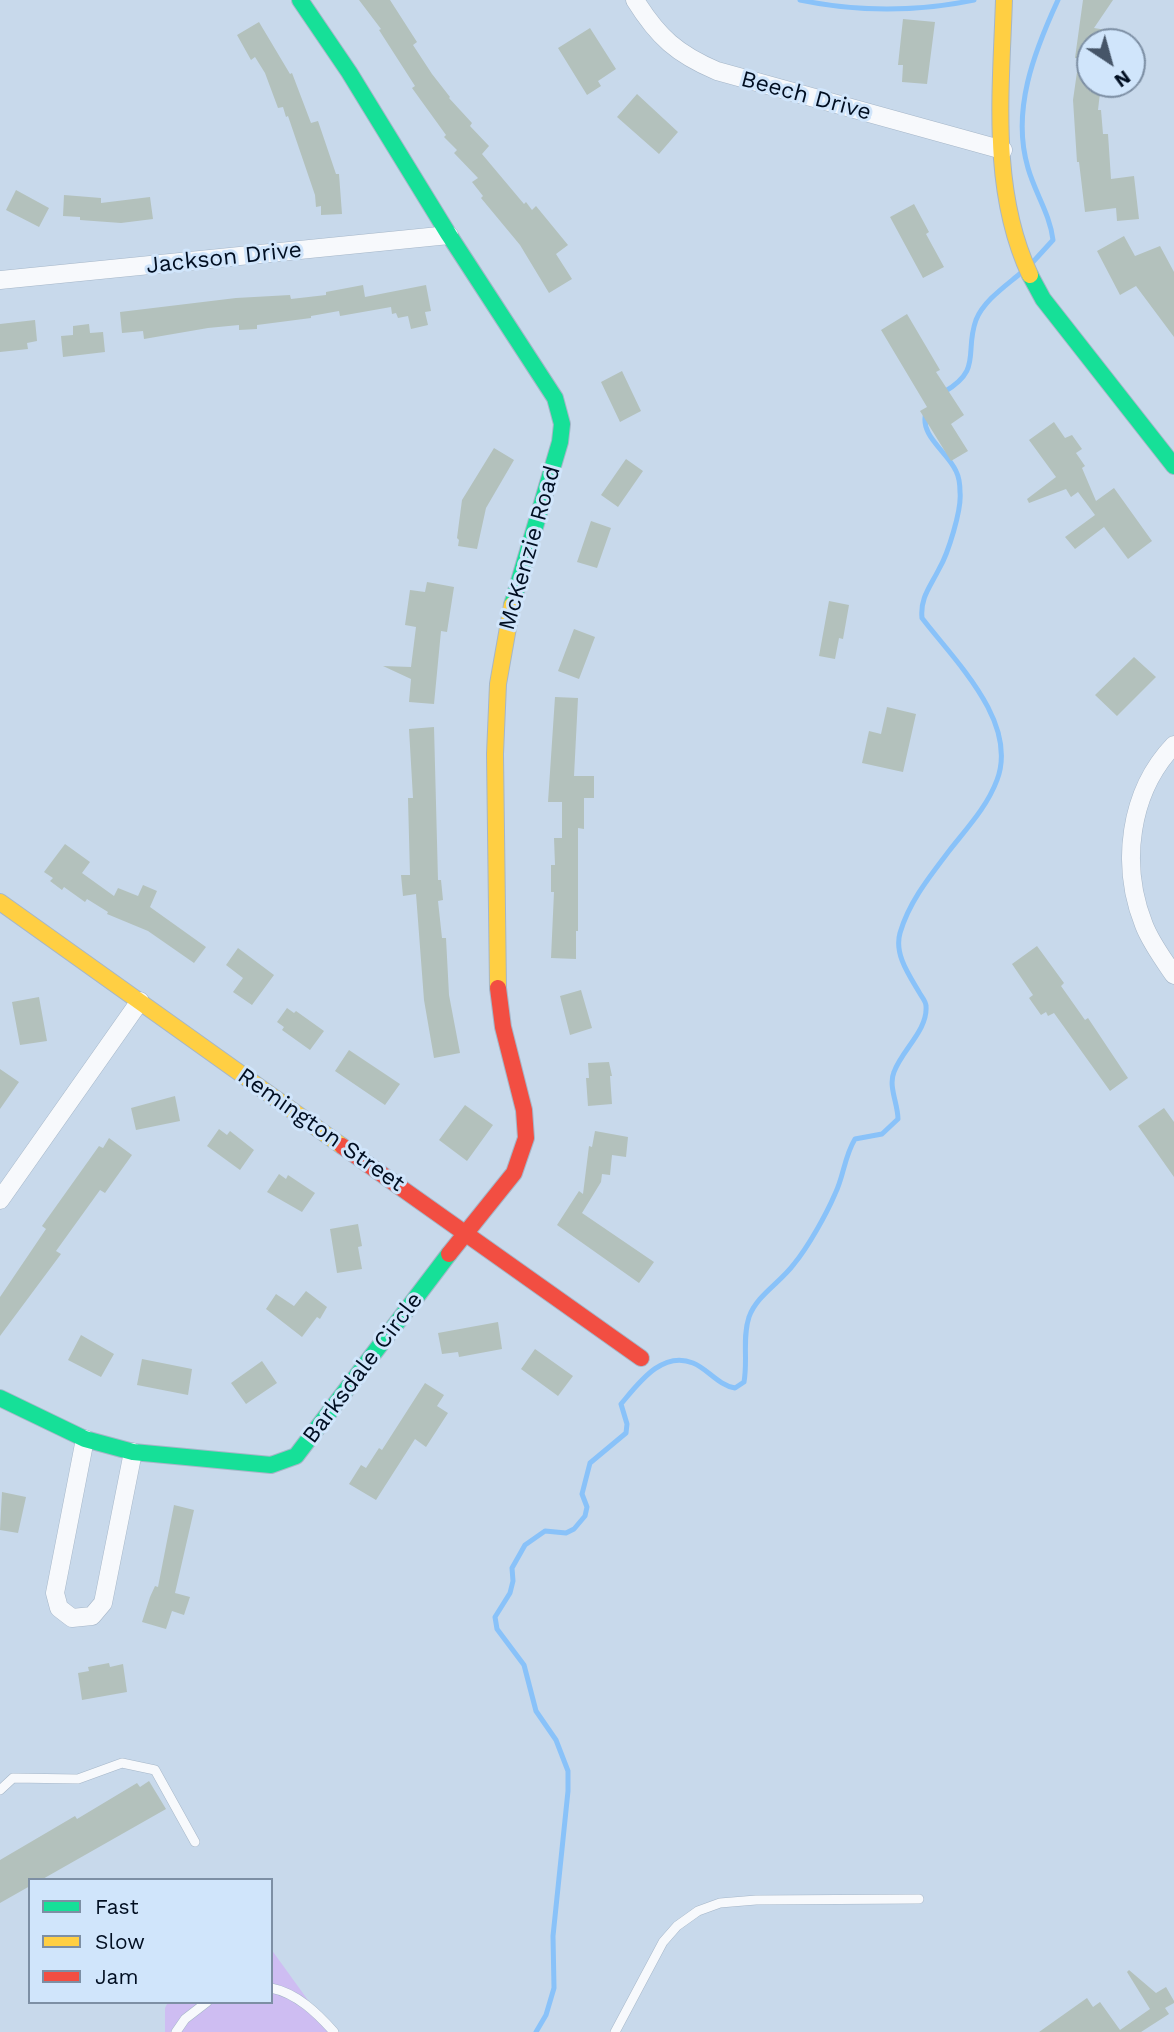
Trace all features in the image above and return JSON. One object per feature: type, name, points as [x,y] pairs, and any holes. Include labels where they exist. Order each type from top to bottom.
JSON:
[{"type":"street","name":"McKenzie Road","points":[[300,0],[349,72],[449,235],[555,398],[562,424],[560,442],[509,613],[498,684],[495,754],[496,975],[503,1027],[524,1110],[526,1138],[514,1173],[465,1233]]},
{"type":"street","name":"Beech Drive","points":[[635,0],[667,43],[691,60],[717,71],[1003,150]]},
{"type":"street","points":[[1004,0],[1001,104],[1007,199],[1014,233],[1027,269],[1051,310],[1174,466]]},
{"type":"street","name":"Jackson Drive","points":[[0,280],[449,235]]},
{"type":"street","points":[[1174,745],[1161,758],[1144,789],[1133,823],[1130,856],[1133,892],[1144,926],[1174,975]]},
{"type":"street","name":"Remington Street","points":[[0,902],[641,1358]]},
{"type":"street","points":[[0,1200],[141,1001]]},
{"type":"street","name":"Barksdale Circle","points":[[0,1398],[85,1439],[133,1452],[271,1465],[296,1457],[465,1233]]},
{"type":"street","points":[[85,1439],[55,1592],[60,1608],[72,1618],[92,1616],[103,1603],[133,1452]]},
{"type":"lane","points":[[0,1790],[13,1778],[78,1779],[122,1763],[155,1770],[195,1842]]},
{"type":"lane","points":[[615,2032],[663,1942],[677,1926],[698,1911],[720,1903],[756,1899],[919,1899]]},
{"type":"lane","points":[[273,1988],[281,1990],[316,2011],[334,2032]]},
{"type":"lane","points":[[176,2032],[185,2019],[204,2004]]},
{"type":"shaded area","points":[[273,1952],[331,2032],[165,2032],[167,2004],[273,2004]]},
{"type":"building","points":[[359,0],[390,0],[417,42],[413,45],[432,74],[472,123],[470,126],[489,146],[482,154],[524,204],[526,202],[532,210],[536,206],[568,245],[556,254],[572,279],[549,293],[520,245],[481,198],[483,196],[472,182],[478,178],[454,153],[457,150],[444,137],[446,135],[412,88],[415,86],[379,30],[381,29]]},
{"type":"building","points":[[1083,0],[1113,0],[1094,28],[1079,28]]},
{"type":"building","points":[[903,19],[935,22],[927,84],[902,82],[903,65],[898,65]]},
{"type":"building","points":[[259,22],[290,74],[292,73],[311,123],[318,121],[336,174],[339,174],[342,214],[321,215],[321,206],[316,207],[315,195],[288,116],[286,117],[283,107],[278,108],[265,73],[255,57],[251,60],[237,35]]},
{"type":"building","points":[[590,28],[616,69],[598,81],[601,86],[587,95],[558,48]]},
{"type":"building","points":[[1076,79],[1076,98],[1099,98],[1098,110],[1101,110],[1103,134],[1108,134],[1111,179],[1134,176],[1139,219],[1117,221],[1116,208],[1085,212],[1077,162],[1073,100]]},
{"type":"building","points":[[637,94],[678,132],[659,154],[617,117]]},
{"type":"building","points":[[16,190],[49,208],[39,227],[6,210]]},
{"type":"building","points":[[64,195],[101,198],[101,203],[150,197],[153,219],[121,223],[63,216]]},
{"type":"building","points":[[914,204],[944,267],[923,278],[890,217]]},
{"type":"building","points":[[1124,236],[1135,256],[1160,246],[1174,272],[1174,337],[1136,286],[1120,295],[1097,251]]},
{"type":"building","points":[[363,285],[365,297],[426,285],[431,311],[425,312],[428,325],[411,329],[408,316],[398,318],[396,313],[392,314],[391,307],[340,316],[339,311],[311,318],[257,325],[257,329],[239,330],[239,325],[144,339],[143,331],[122,333],[120,312],[236,298],[290,295],[291,299],[326,295],[326,292]]},
{"type":"building","points":[[907,314],[940,370],[936,372],[964,415],[951,424],[968,451],[951,461],[920,411],[927,407],[881,330]]},
{"type":"building","points":[[35,320],[37,341],[27,343],[28,349],[0,352],[0,324]]},
{"type":"building","points":[[89,324],[90,333],[103,332],[105,352],[63,357],[61,336],[73,335],[73,326]]},
{"type":"building","points":[[622,371],[641,411],[620,422],[601,382]]},
{"type":"building","points":[[1054,422],[1065,438],[1072,435],[1082,449],[1076,453],[1085,466],[1082,468],[1096,501],[1114,488],[1152,541],[1128,559],[1104,527],[1075,549],[1065,537],[1095,515],[1078,492],[1071,497],[1066,489],[1029,503],[1027,499],[1056,477],[1029,440]]},
{"type":"building","points":[[494,448],[514,460],[486,508],[477,549],[458,546],[462,500]]},
{"type":"building","points":[[626,459],[643,471],[618,507],[601,495]]},
{"type":"building","points":[[591,521],[611,528],[597,568],[577,562]]},
{"type":"building","points":[[427,582],[454,587],[447,632],[441,631],[434,704],[409,702],[411,679],[383,666],[411,667],[416,627],[405,625],[410,590],[425,592]]},
{"type":"building","points":[[829,601],[849,605],[843,639],[839,638],[835,659],[819,656]]},
{"type":"building","points":[[574,629],[595,637],[579,679],[558,671]]},
{"type":"building","points":[[1134,657],[1156,677],[1117,716],[1095,695]]},
{"type":"building","points":[[555,697],[578,698],[574,776],[594,776],[594,798],[584,798],[584,829],[578,828],[576,959],[551,958],[554,892],[551,892],[551,865],[555,865],[554,838],[562,838],[562,802],[548,802]]},
{"type":"building","points":[[887,707],[916,714],[903,772],[862,763],[869,731],[881,734]]},
{"type":"building","points":[[434,727],[438,880],[441,880],[443,900],[438,901],[442,938],[446,938],[449,995],[460,1053],[434,1058],[424,1000],[416,894],[403,896],[401,875],[410,875],[408,798],[413,798],[409,729]]},
{"type":"building","points":[[65,844],[90,862],[82,873],[114,896],[118,888],[138,896],[143,885],[157,891],[150,907],[206,947],[194,963],[148,931],[107,914],[108,912],[87,899],[85,902],[50,881],[53,878],[44,872]]},
{"type":"building","points":[[1037,946],[1064,983],[1061,986],[1085,1020],[1088,1018],[1128,1078],[1110,1091],[1054,1013],[1048,1016],[1046,1012],[1041,1015],[1029,998],[1033,995],[1012,964]]},
{"type":"building","points":[[238,948],[274,975],[252,1005],[233,992],[243,978],[226,965]]},
{"type":"building","points":[[581,990],[592,1028],[570,1035],[560,996]]},
{"type":"building","points":[[39,997],[47,1041],[20,1045],[12,1002]]},
{"type":"building","points":[[287,1008],[294,1013],[296,1011],[324,1031],[310,1050],[282,1030],[284,1027],[277,1022]]},
{"type":"building","points":[[349,1050],[400,1084],[385,1105],[335,1071]]},
{"type":"building","points":[[609,1062],[612,1104],[588,1106],[588,1063]]},
{"type":"building","points":[[0,1069],[19,1082],[0,1109]]},
{"type":"building","points":[[175,1096],[180,1121],[136,1130],[131,1108]]},
{"type":"building","points":[[465,1105],[493,1125],[467,1161],[439,1140]]},
{"type":"building","points":[[1164,1108],[1174,1122],[1174,1177],[1138,1126]]},
{"type":"building","points":[[219,1129],[227,1135],[230,1131],[254,1150],[240,1170],[207,1146]]},
{"type":"building","points":[[595,1131],[628,1137],[626,1157],[612,1155],[610,1175],[602,1174],[601,1182],[582,1213],[654,1262],[639,1283],[557,1225],[579,1191],[583,1194],[589,1146],[592,1147]]},
{"type":"building","points":[[109,1138],[132,1155],[105,1193],[100,1190],[56,1251],[61,1254],[0,1336],[0,1297],[46,1229],[42,1226],[99,1146],[103,1148]]},
{"type":"building","points":[[279,1174],[286,1179],[288,1175],[315,1193],[302,1212],[267,1192]]},
{"type":"building","points":[[358,1224],[362,1269],[337,1273],[330,1229]]},
{"type":"building","points":[[306,1291],[327,1307],[320,1319],[317,1317],[302,1337],[266,1309],[276,1294],[294,1306]]},
{"type":"building","points":[[498,1322],[502,1349],[459,1357],[458,1352],[442,1354],[438,1333]]},
{"type":"building","points":[[81,1335],[114,1354],[101,1377],[68,1360]]},
{"type":"building","points":[[535,1349],[573,1376],[558,1396],[521,1369]]},
{"type":"building","points":[[142,1359],[192,1369],[188,1395],[137,1385]]},
{"type":"building","points":[[262,1361],[277,1383],[246,1404],[231,1383]]},
{"type":"building","points":[[425,1383],[444,1395],[437,1406],[448,1413],[426,1447],[415,1439],[376,1500],[349,1484],[361,1465],[366,1468],[379,1448],[382,1450]]},
{"type":"building","points":[[2,1492],[26,1497],[18,1533],[0,1530]]},
{"type":"building","points":[[174,1505],[194,1510],[175,1593],[190,1597],[184,1615],[172,1611],[166,1629],[142,1622],[155,1586],[158,1587]]},
{"type":"building","points":[[109,1663],[110,1667],[123,1664],[127,1692],[82,1700],[78,1673],[89,1671],[88,1667]]},
{"type":"building","points":[[149,1781],[166,1809],[45,1878],[28,1878],[28,1887],[0,1903],[0,1860],[137,1783],[140,1787]]},
{"type":"building","points":[[1129,1970],[1156,1993],[1166,1987],[1174,2001],[1165,2008],[1169,2014],[1141,2032],[1039,2032],[1087,1998],[1093,2007],[1100,2002],[1120,2030],[1150,2009],[1127,1972]]},
{"type":"waterway","points":[[800,0],[843,7],[887,9],[931,7],[974,0]]},
{"type":"waterway","points":[[1032,263],[1053,240],[1023,147],[1024,104],[1033,61],[1058,0]]},
{"type":"waterway","points":[[944,392],[956,384],[968,368],[976,320],[984,306],[1022,272]]},
{"type":"waterway","points":[[536,2032],[546,2015],[554,1988],[553,1936],[568,1771],[556,1740],[536,1711],[524,1665],[497,1629],[495,1617],[510,1593],[512,1568],[525,1545],[545,1531],[566,1533],[574,1529],[585,1516],[587,1507],[582,1494],[590,1463],[626,1433],[627,1424],[621,1404],[652,1371],[671,1361],[682,1360],[693,1363],[729,1386],[735,1388],[744,1382],[746,1333],[753,1309],[788,1271],[811,1240],[838,1187],[855,1139],[882,1134],[898,1119],[892,1077],[926,1015],[924,1000],[901,956],[900,933],[921,890],[982,808],[997,780],[1001,758],[999,736],[991,714],[966,672],[922,618],[924,598],[943,562],[957,520],[960,500],[957,473],[926,429],[926,412]]},
{"type":"traffic: fast","points":[[300,0],[349,72],[449,235],[555,398],[562,424],[560,442],[512,605]]},
{"type":"traffic: fast","points":[[1030,275],[1043,299],[1174,466]]},
{"type":"traffic: fast","points":[[0,1398],[85,1439],[133,1452],[271,1465],[296,1456],[449,1254]]},
{"type":"traffic: slow","points":[[1004,0],[1000,105],[1003,175],[1017,243],[1030,275]]},
{"type":"traffic: slow","points":[[498,988],[495,754],[498,684],[512,605]]},
{"type":"traffic: slow","points":[[0,902],[342,1146]]},
{"type":"traffic: jam","points":[[449,1254],[514,1173],[526,1138],[524,1110],[503,1027],[498,988]]},
{"type":"traffic: jam","points":[[342,1146],[641,1358]]}]
